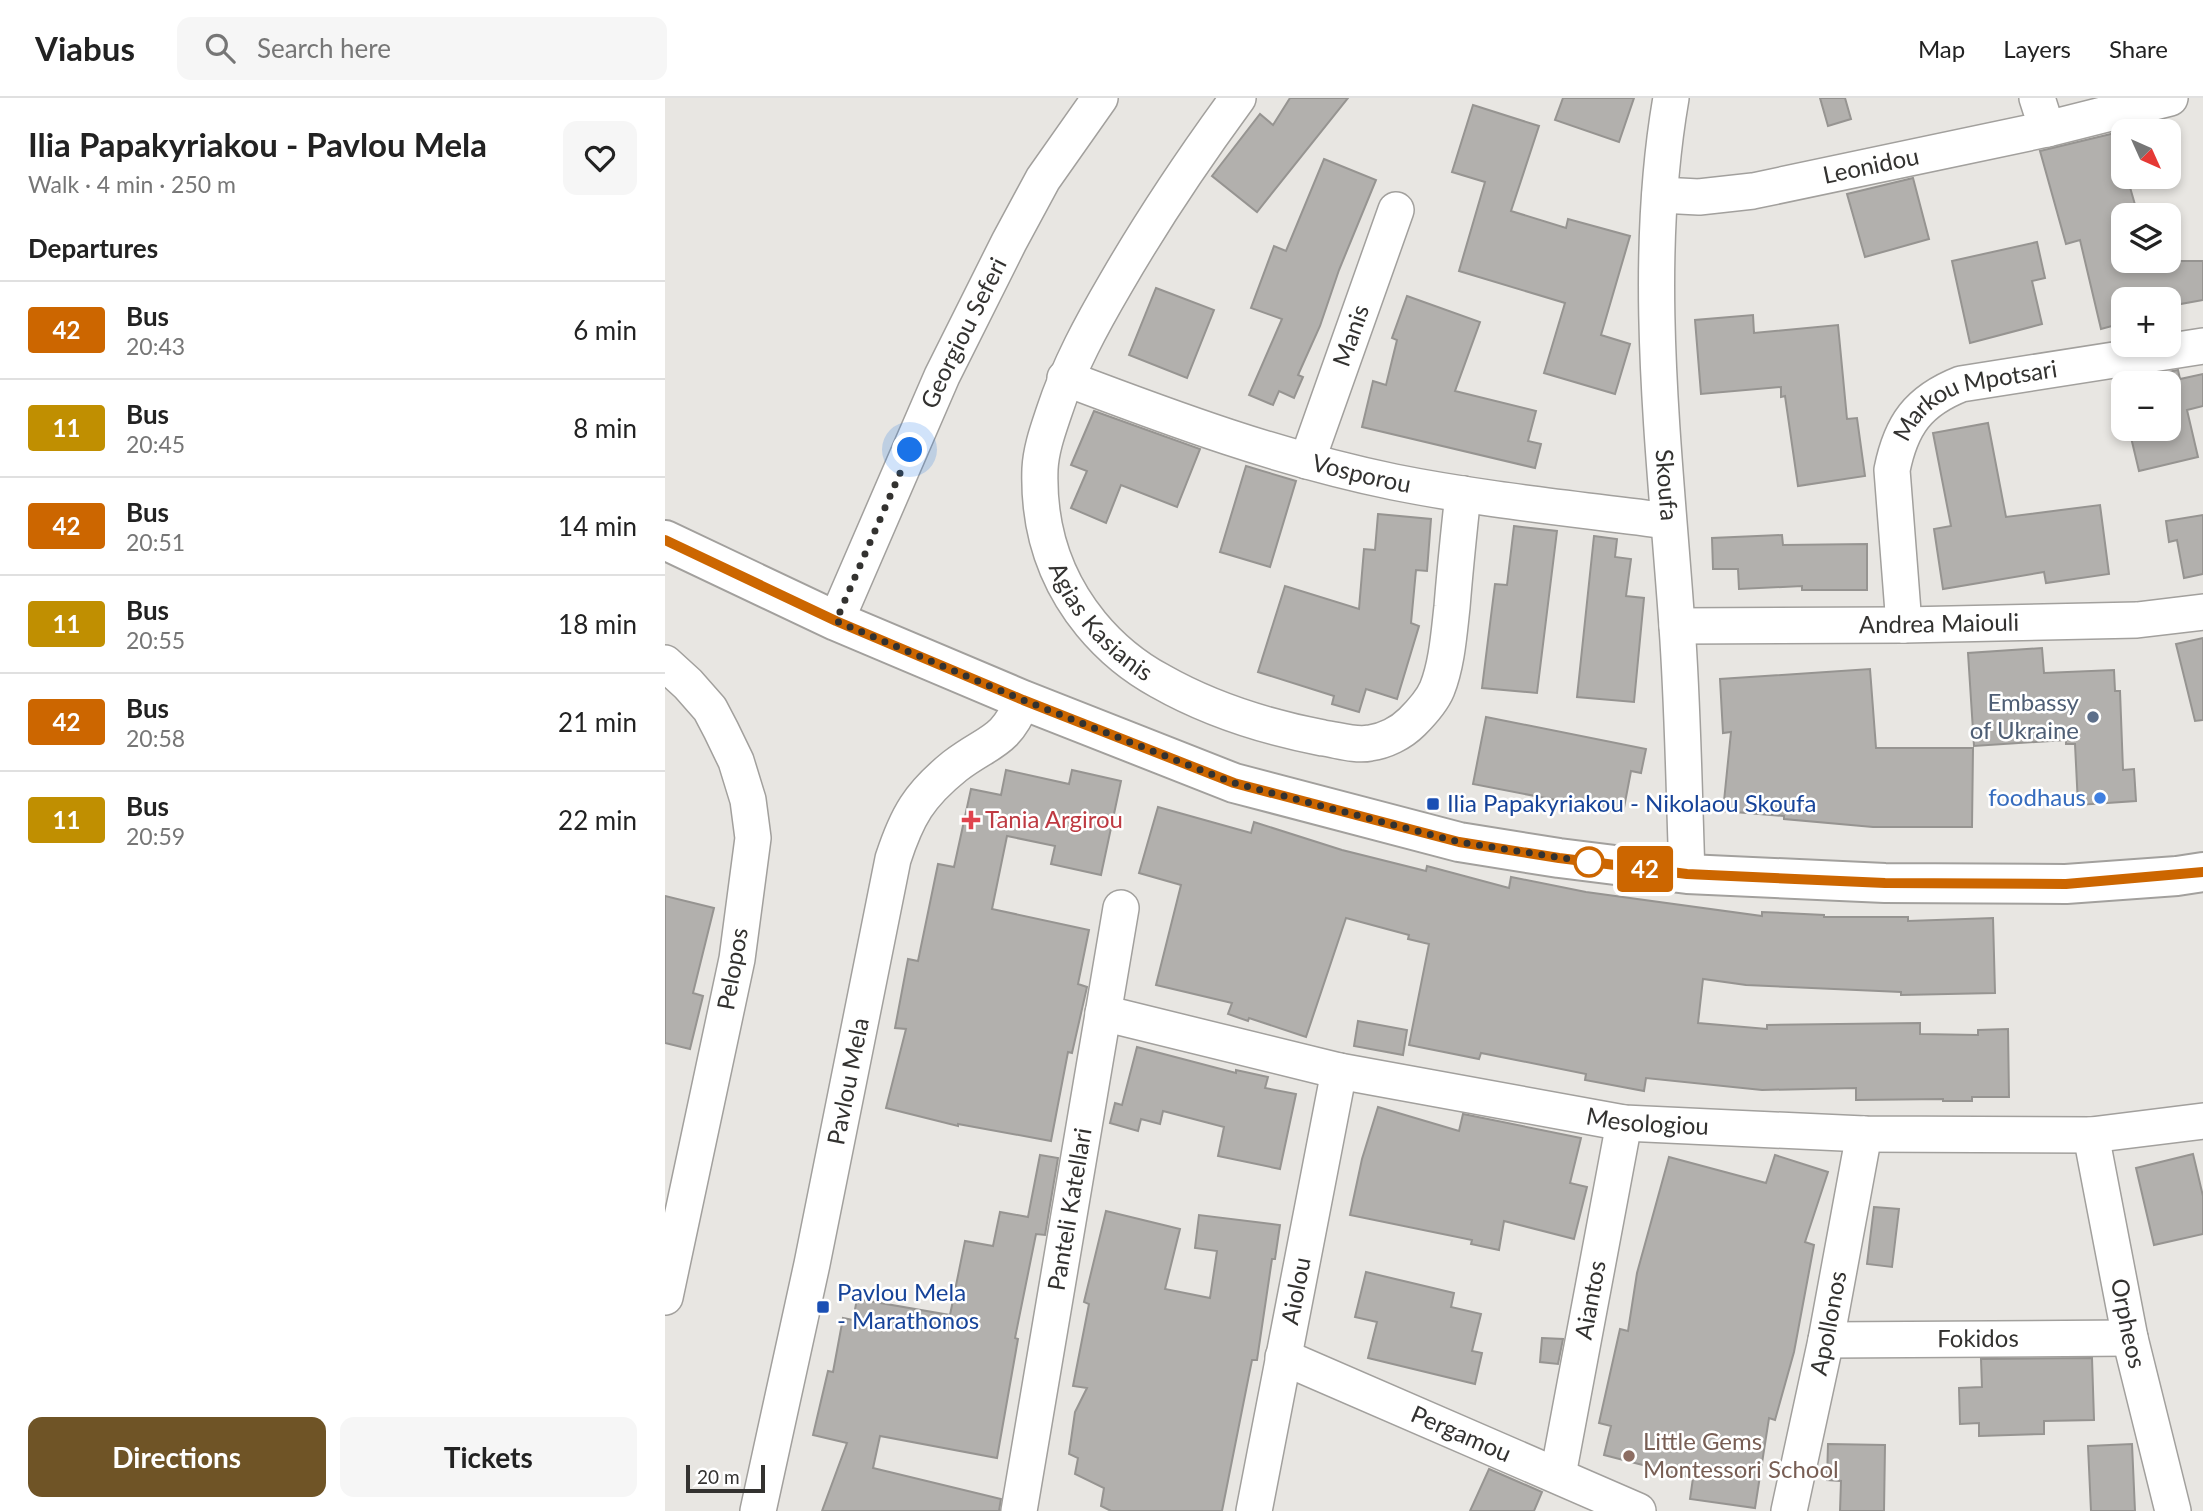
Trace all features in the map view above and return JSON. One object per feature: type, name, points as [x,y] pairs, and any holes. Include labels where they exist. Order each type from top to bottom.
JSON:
[{"type":"main road","points":[[665,540],[836,621],[1023,700],[1247,787],[1459,842],[1687,874],[1885,883],[2066,884],[2203,872]]},
{"type":"street","name":"Georgiou Seferi","points":[[836,621],[942,376],[1009,242],[1043,179],[1100,98]]},
{"type":"street","name":"Agias Kasianis","points":[[1237,98],[1146,230],[1099,312],[1066,378],[1045,441],[1040,467],[1044,527],[1052,559],[1064,584],[1094,627],[1134,665],[1158,681],[1202,703],[1249,720],[1304,734],[1368,744],[1393,736],[1411,723],[1437,690],[1449,630],[1463,494]]},
{"type":"street","name":"Skoufa","points":[[1671,98],[1655,263],[1668,522],[1677,626],[1687,874]]},
{"type":"street","name":"Leonidou","points":[[1660,195],[1699,197],[1753,191],[2042,114],[2170,98]]},
{"type":"street","name":"Manis","points":[[1307,461],[1396,210]]},
{"type":"street","name":"Markou Mpotsari","points":[[1904,625],[1892,470],[1896,449],[1911,418],[1921,407],[1945,390],[1961,384],[2203,346]]},
{"type":"street","name":"Vosporou","points":[[1066,378],[1190,425],[1307,461],[1394,482],[1668,522]]},
{"type":"street","name":"Andrea Maiouli","points":[[1677,626],[2137,621],[2203,612]]},
{"type":"street","name":"Pelopos","points":[[665,663],[710,709],[722,730],[736,761],[748,800],[753,838],[737,959],[665,1297]]},
{"type":"street","name":"Pavlou Mela","points":[[758,1511],[812,1264],[893,859],[909,816],[927,792],[956,766],[1000,738],[1015,721],[1023,700]]},
{"type":"street","name":"Panteli Katellari","points":[[1028,1508],[1121,908]]},
{"type":"street","name":"Mesologiou","points":[[1103,1013],[1339,1071],[1624,1123],[1864,1134],[2091,1135],[2203,1121]]},
{"type":"street","name":"Aiolou","points":[[1254,1511],[1339,1071]]},
{"type":"street","name":"Aiantos","points":[[1558,1475],[1624,1123]]},
{"type":"street","name":"Apollonos","points":[[1789,1511],[1826,1340],[1864,1134]]},
{"type":"street","name":"Orpheos","points":[[2091,1135],[2130,1338],[2172,1511]]},
{"type":"street","name":"Fokidos","points":[[1826,1340],[2130,1338]]},
{"type":"street","name":"Pergamou","points":[[1283,1357],[1638,1511]]},
{"type":"building","points":[[1290,98],[1348,98],[1257,212],[1212,176],[1260,114],[1273,125]]},
{"type":"building","points":[[1563,98],[1634,98],[1619,142],[1555,120]]},
{"type":"building","points":[[1820,98],[1845,98],[1851,119],[1828,126]]},
{"type":"building","points":[[1473,105],[1539,126],[1511,211],[1566,228],[1568,219],[1630,236],[1601,335],[1630,344],[1615,394],[1544,373],[1565,303],[1459,271],[1485,182],[1452,172]]},
{"type":"building","points":[[2111,134],[2111,189],[2130,189],[2135,203],[2111,203],[2111,273],[2181,273],[2181,261],[2203,261],[2203,300],[2181,304],[2181,287],[2111,287],[2111,326],[2101,329],[2080,240],[2066,244],[2040,151]]},
{"type":"building","points":[[1324,159],[1376,180],[1339,270],[1320,326],[1298,375],[1303,377],[1294,398],[1279,391],[1273,405],[1249,395],[1282,319],[1251,308],[1274,246],[1286,251]]},
{"type":"building","points":[[1913,178],[1929,239],[1865,257],[1847,194]]},
{"type":"building","points":[[2037,242],[2045,278],[2032,281],[2042,324],[1970,343],[1952,261]]},
{"type":"building","points":[[1156,288],[1214,310],[1187,378],[1129,355]]},
{"type":"building","points":[[1407,296],[1480,322],[1455,391],[1536,411],[1528,441],[1541,444],[1535,468],[1362,427],[1373,381],[1386,385],[1397,340],[1392,338]]},
{"type":"building","points":[[1753,315],[1754,333],[1838,325],[1847,419],[1857,418],[1865,476],[1798,486],[1785,396],[1781,397],[1781,387],[1701,394],[1695,320]]},
{"type":"building","points":[[2203,374],[2203,406],[2187,410],[2198,457],[2139,471],[2132,441],[2181,441],[2181,379]]},
{"type":"building","points":[[1094,411],[1200,449],[1177,507],[1121,485],[1106,523],[1071,508],[1087,471],[1071,465]]},
{"type":"building","points":[[1988,423],[2006,517],[2100,505],[2109,574],[2046,583],[2044,572],[1943,589],[1934,529],[1951,526],[1933,433]]},
{"type":"building","points":[[1246,466],[1296,481],[1270,567],[1220,552]]},
{"type":"building","points":[[1378,514],[1431,519],[1427,571],[1416,570],[1411,623],[1419,626],[1397,699],[1366,689],[1359,712],[1332,704],[1334,696],[1258,672],[1285,586],[1359,609],[1364,549],[1375,550]]},
{"type":"building","points":[[2203,515],[2203,574],[2184,578],[2177,540],[2169,542],[2166,521]]},
{"type":"building","points":[[1514,526],[1557,531],[1537,693],[1482,688],[1495,584],[1507,585]]},
{"type":"building","points":[[1782,535],[1783,545],[1867,544],[1867,590],[1802,590],[1802,586],[1739,589],[1738,569],[1713,569],[1712,538]]},
{"type":"building","points":[[1594,536],[1617,539],[1615,557],[1631,559],[1626,596],[1644,598],[1634,702],[1577,697]]},
{"type":"building","points":[[2203,638],[2203,720],[2195,721],[2176,644]]},
{"type":"building","points":[[2042,648],[2044,673],[2114,670],[2115,691],[2120,691],[2123,770],[2134,769],[2136,801],[2078,805],[2075,744],[2066,744],[2066,740],[1974,746],[1968,653]]},
{"type":"building","points":[[1870,669],[1876,748],[1973,748],[1972,827],[1873,827],[1723,811],[1731,732],[1723,733],[1720,679]]},
{"type":"building","points":[[1486,717],[1646,749],[1641,773],[1631,771],[1623,813],[1473,784]]},
{"type":"building","points":[[1006,770],[1069,784],[1072,770],[1121,781],[1101,875],[1051,864],[1055,846],[1007,836],[992,909],[1089,930],[1078,984],[1087,987],[1072,1053],[1068,1052],[1051,1141],[958,1126],[886,1108],[906,1029],[895,1028],[908,959],[918,961],[938,864],[954,867],[971,789],[1001,795]]},
{"type":"building","points":[[1158,807],[1251,833],[1254,822],[1342,850],[1426,871],[1427,866],[1509,888],[1511,877],[1586,892],[1762,916],[1762,912],[1824,917],[1908,917],[1908,921],[1993,918],[1995,993],[1901,995],[1901,992],[1746,985],[1703,979],[1698,1023],[1767,1029],[1767,1025],[1920,1023],[1920,1034],[1978,1035],[1978,1030],[2008,1029],[2009,1097],[1972,1097],[1972,1101],[1856,1100],[1856,1088],[1762,1090],[1646,1078],[1644,1091],[1585,1080],[1586,1074],[1481,1053],[1479,1059],[1409,1045],[1429,944],[1408,939],[1409,935],[1346,918],[1306,1037],[1249,1018],[1248,1021],[1228,1014],[1232,1003],[1156,985],[1181,885],[1139,873]]},
{"type":"building","points":[[665,896],[714,908],[693,993],[703,996],[690,1049],[665,1043]]},
{"type":"building","points":[[1358,1021],[1407,1030],[1403,1055],[1354,1046]]},
{"type":"building","points":[[1137,1047],[1236,1073],[1236,1070],[1268,1077],[1265,1088],[1296,1094],[1280,1169],[1218,1156],[1224,1127],[1163,1111],[1160,1124],[1141,1119],[1138,1131],[1110,1123],[1115,1103],[1122,1105]]},
{"type":"building","points":[[1378,1107],[1459,1131],[1463,1114],[1581,1138],[1570,1183],[1587,1187],[1574,1239],[1504,1221],[1499,1250],[1471,1244],[1472,1240],[1350,1215],[1362,1159]]},
{"type":"building","points":[[2193,1154],[2203,1196],[2203,1234],[2154,1245],[2136,1168]]},
{"type":"building","points":[[1040,1155],[1058,1158],[1045,1235],[1036,1234],[1015,1338],[1018,1339],[997,1458],[880,1436],[873,1468],[1001,1499],[999,1511],[822,1511],[847,1443],[813,1435],[828,1371],[833,1372],[843,1318],[853,1320],[857,1299],[950,1315],[965,1241],[993,1246],[1000,1212],[1028,1217]]},
{"type":"building","points":[[1775,1155],[1828,1172],[1805,1242],[1814,1245],[1794,1352],[1775,1420],[1769,1418],[1755,1508],[1690,1499],[1693,1478],[1604,1455],[1611,1426],[1599,1423],[1620,1329],[1628,1331],[1637,1273],[1669,1157],[1766,1183]]},
{"type":"building","points":[[1874,1207],[1899,1209],[1892,1267],[1867,1264]]},
{"type":"building","points":[[1106,1211],[1180,1229],[1165,1289],[1210,1298],[1217,1251],[1195,1248],[1199,1215],[1280,1225],[1275,1259],[1272,1259],[1257,1360],[1252,1360],[1222,1511],[1111,1511],[1101,1506],[1104,1488],[1075,1474],[1078,1458],[1069,1454],[1075,1412],[1087,1388],[1073,1386],[1089,1304],[1084,1302]]},
{"type":"building","points":[[1366,1272],[1454,1293],[1451,1307],[1481,1314],[1472,1351],[1482,1353],[1475,1384],[1368,1358],[1377,1322],[1355,1317]]},
{"type":"building","points":[[1542,1338],[1563,1339],[1558,1364],[1540,1362]]},
{"type":"building","points":[[2092,1358],[2094,1420],[2044,1421],[2044,1434],[1979,1436],[1979,1423],[1960,1424],[1959,1388],[1982,1387],[1981,1359]]},
{"type":"building","points":[[1828,1444],[1885,1445],[1884,1511],[1840,1511],[1841,1481],[1827,1480]]},
{"type":"building","points":[[2132,1444],[2135,1511],[2091,1511],[2088,1446]]},
{"type":"building","points":[[1489,1469],[1542,1492],[1534,1511],[1470,1511]]},
{"type":"bus line","name":"42","points":[[665,540],[836,621],[1023,700],[1234,783],[1459,842],[1687,874],[1885,883],[2066,884],[2203,872]]},
{"type":"place","name":"Embassy of Ukraine","points":[[2093,717]]},
{"type":"place","name":"foodhaus","points":[[2100,798]]},
{"type":"place","name":"Ilia Papakyriakou - Nikolaou Skoufa","points":[[1433,804]]},
{"type":"place","name":"Tania Argirou","points":[[971,820]]},
{"type":"place","name":"Pavlou Mela - Marathonos","points":[[823,1307]]},
{"type":"place","name":"Little Gems Montessori School","points":[[1629,1456]]},
{"type":"route","points":[[910,450],[836,621],[1023,700],[1234,783],[1459,842],[1589,862]]}]
